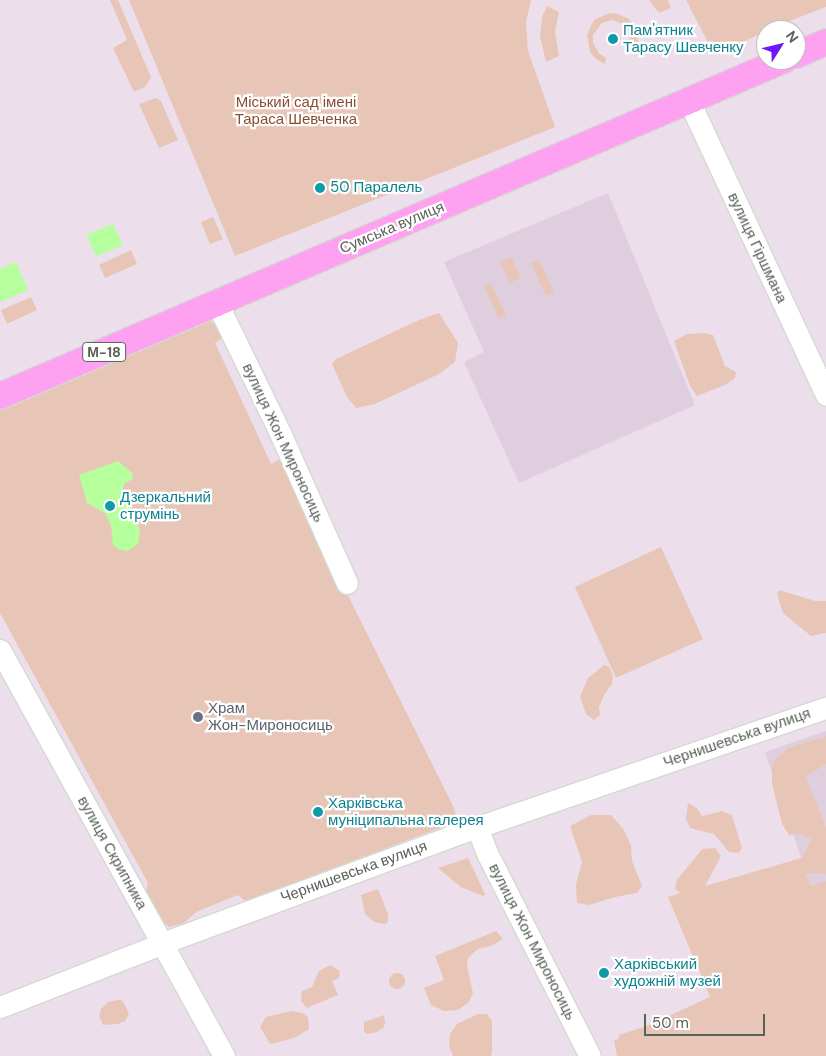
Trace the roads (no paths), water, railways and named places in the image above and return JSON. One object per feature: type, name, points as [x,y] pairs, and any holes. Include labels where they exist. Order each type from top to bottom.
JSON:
[{"type":"main road","points":[[806,51],[826,42]]},
{"type":"main road","name":"Сумська вулиця","points":[[0,396],[761,70]]},
{"type":"street","name":"вулиця Гіршмана","points":[[689,101],[826,395]]},
{"type":"street","name":"вулиця Жон Мироносиць","points":[[218,303],[347,583]]},
{"type":"street","name":"вулиця Скрипника","points":[[0,650],[224,1056]]},
{"type":"street","name":"Чернишевська вулиця","points":[[0,1007],[162,944],[477,828],[826,708]]},
{"type":"street","name":"вулиця Жон Мироносиць","points":[[477,828],[488,855],[590,1056]]},
{"type":"place","name":"Пам'ятник Тарасу Шевченку","points":[[613,39]]},
{"type":"place","name":"50 Паралель","points":[[320,188]]},
{"type":"place","name":"Дзеркальний струмінь","points":[[110,506]]},
{"type":"place","name":"Храм Жон-Мироносиць","points":[[198,717]]},
{"type":"place","name":"Харківська муніципальна галерея","points":[[318,812]]},
{"type":"place","name":"Харківський художній музей","points":[[604,973]]},
{"type":"park label","name":"Міський сад імені Тараса Шевченка","points":[[296,110]]}]
